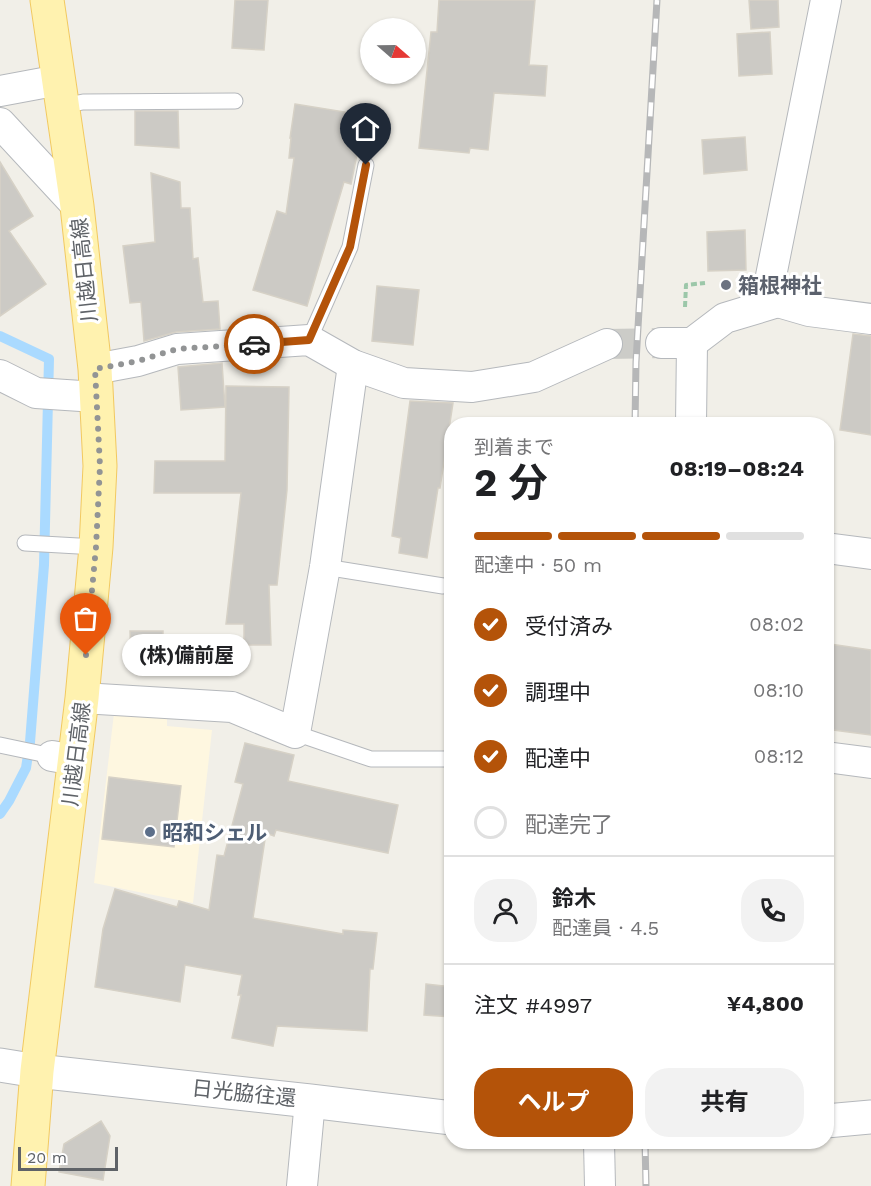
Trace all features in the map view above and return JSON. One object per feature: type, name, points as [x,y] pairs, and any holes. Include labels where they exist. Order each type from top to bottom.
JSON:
[{"type":"main road","name":"川越日高線","points":[[28,1186],[64,758],[82,698],[83,547],[100,466],[86,387],[77,206],[61,93],[52,1]]},
{"type":"street","points":[[778,302],[771,276],[826,0]]},
{"type":"street","points":[[0,90],[61,93]]},
{"type":"street","points":[[0,123],[77,206]]},
{"type":"street","points":[[661,344],[692,343],[725,318],[778,302],[809,311],[871,319]]},
{"type":"street","points":[[0,375],[36,393],[86,387],[138,361],[177,349],[309,340],[352,365],[404,383],[472,387],[534,377],[607,344]]},
{"type":"street","points":[[691,417],[692,343]]},
{"type":"street","points":[[82,698],[232,708],[295,733],[325,567],[352,365]]},
{"type":"street","points":[[834,549],[871,554]]},
{"type":"street","points":[[834,758],[871,763]]},
{"type":"street","name":"日光脇往還","points":[[0,1065],[444,1117]]},
{"type":"street","points":[[302,1186],[310,1101]]},
{"type":"street","points":[[834,1120],[871,1117]]},
{"type":"street","points":[[599,1149],[600,1186]]},
{"type":"lane","points":[[61,93],[83,102],[235,100]]},
{"type":"lane","points":[[309,340],[350,247],[366,165]]},
{"type":"lane","points":[[25,543],[83,547]]},
{"type":"lane","points":[[325,567],[443,586]]},
{"type":"lane","points":[[295,733],[371,759],[444,759]]},
{"type":"lane","points":[[0,745],[64,758]]},
{"type":"shaded area","name":"昭和シェル","points":[[114,713],[167,716],[167,726],[212,730],[193,903],[94,883]]},
{"type":"building","points":[[235,0],[268,0],[264,50],[232,48]]},
{"type":"building","points":[[439,0],[535,0],[529,65],[547,66],[545,96],[494,93],[488,150],[470,148],[469,153],[419,148],[431,32],[437,32]]},
{"type":"building","points":[[749,0],[778,0],[779,27],[751,29]]},
{"type":"building","points":[[770,32],[772,74],[739,76],[737,34]]},
{"type":"building","points":[[295,104],[345,112],[343,122],[363,125],[351,184],[344,182],[307,306],[253,290],[277,211],[286,214],[294,158],[289,158]]},
{"type":"building","points":[[135,111],[178,111],[179,148],[135,145]]},
{"type":"building","points":[[745,137],[747,170],[704,174],[702,140]]},
{"type":"building","points":[[0,162],[33,216],[9,231],[46,284],[0,316]]},
{"type":"building","points":[[151,173],[180,182],[181,208],[190,208],[193,259],[198,258],[203,302],[218,301],[220,329],[176,332],[144,341],[141,302],[130,303],[123,246],[155,242]]},
{"type":"building","points":[[745,230],[746,270],[708,271],[707,232]]},
{"type":"building","points":[[377,286],[419,290],[413,345],[372,341]]},
{"type":"building","points":[[853,334],[871,336],[871,435],[840,430]]},
{"type":"building","points":[[222,363],[225,407],[181,410],[178,367]]},
{"type":"building","points":[[226,386],[289,387],[287,490],[277,585],[269,585],[271,645],[244,645],[244,624],[226,624],[241,493],[154,493],[155,461],[225,461]]},
{"type":"building","points":[[410,401],[453,403],[451,417],[444,417],[444,462],[427,558],[399,553],[401,538],[392,536]]},
{"type":"building","points":[[130,631],[163,631],[163,659],[131,660]]},
{"type":"building","points":[[834,645],[871,650],[871,735],[834,730]]},
{"type":"building","points":[[245,743],[294,755],[288,781],[398,805],[388,853],[276,830],[274,836],[266,833],[253,918],[343,934],[343,930],[377,933],[373,969],[370,969],[367,1031],[277,1026],[273,1046],[232,1038],[241,995],[238,995],[242,975],[185,965],[180,1002],[95,987],[103,929],[115,889],[177,907],[179,901],[209,910],[217,855],[224,856],[243,784],[235,782]]},
{"type":"building","points":[[109,777],[181,786],[174,847],[102,839]]},
{"type":"building","points":[[426,984],[444,986],[444,1016],[424,1015]]},
{"type":"building","points":[[101,1121],[110,1136],[103,1180],[59,1172],[64,1144]]},
{"type":"waterway","points":[[0,336],[49,359],[44,565],[30,742],[26,768],[0,814]]},
{"type":"tunnel","points":[[607,344],[661,343]]},
{"type":"railway","points":[[635,417],[636,362],[657,0]]},
{"type":"railway","points":[[645,1149],[646,1186]]},
{"type":"way so far","points":[[86,655],[96,547],[100,466],[95,369],[138,361],[177,349],[254,344]]},
{"type":"place","name":"箱根神社","points":[[726,285]]},
{"type":"place","name":"(株)備前屋","points":[[86,655]]},
{"type":"place","name":"昭和シェル","points":[[150,832]]},
{"type":"route","points":[[254,344],[309,340],[350,247],[366,165]]}]
